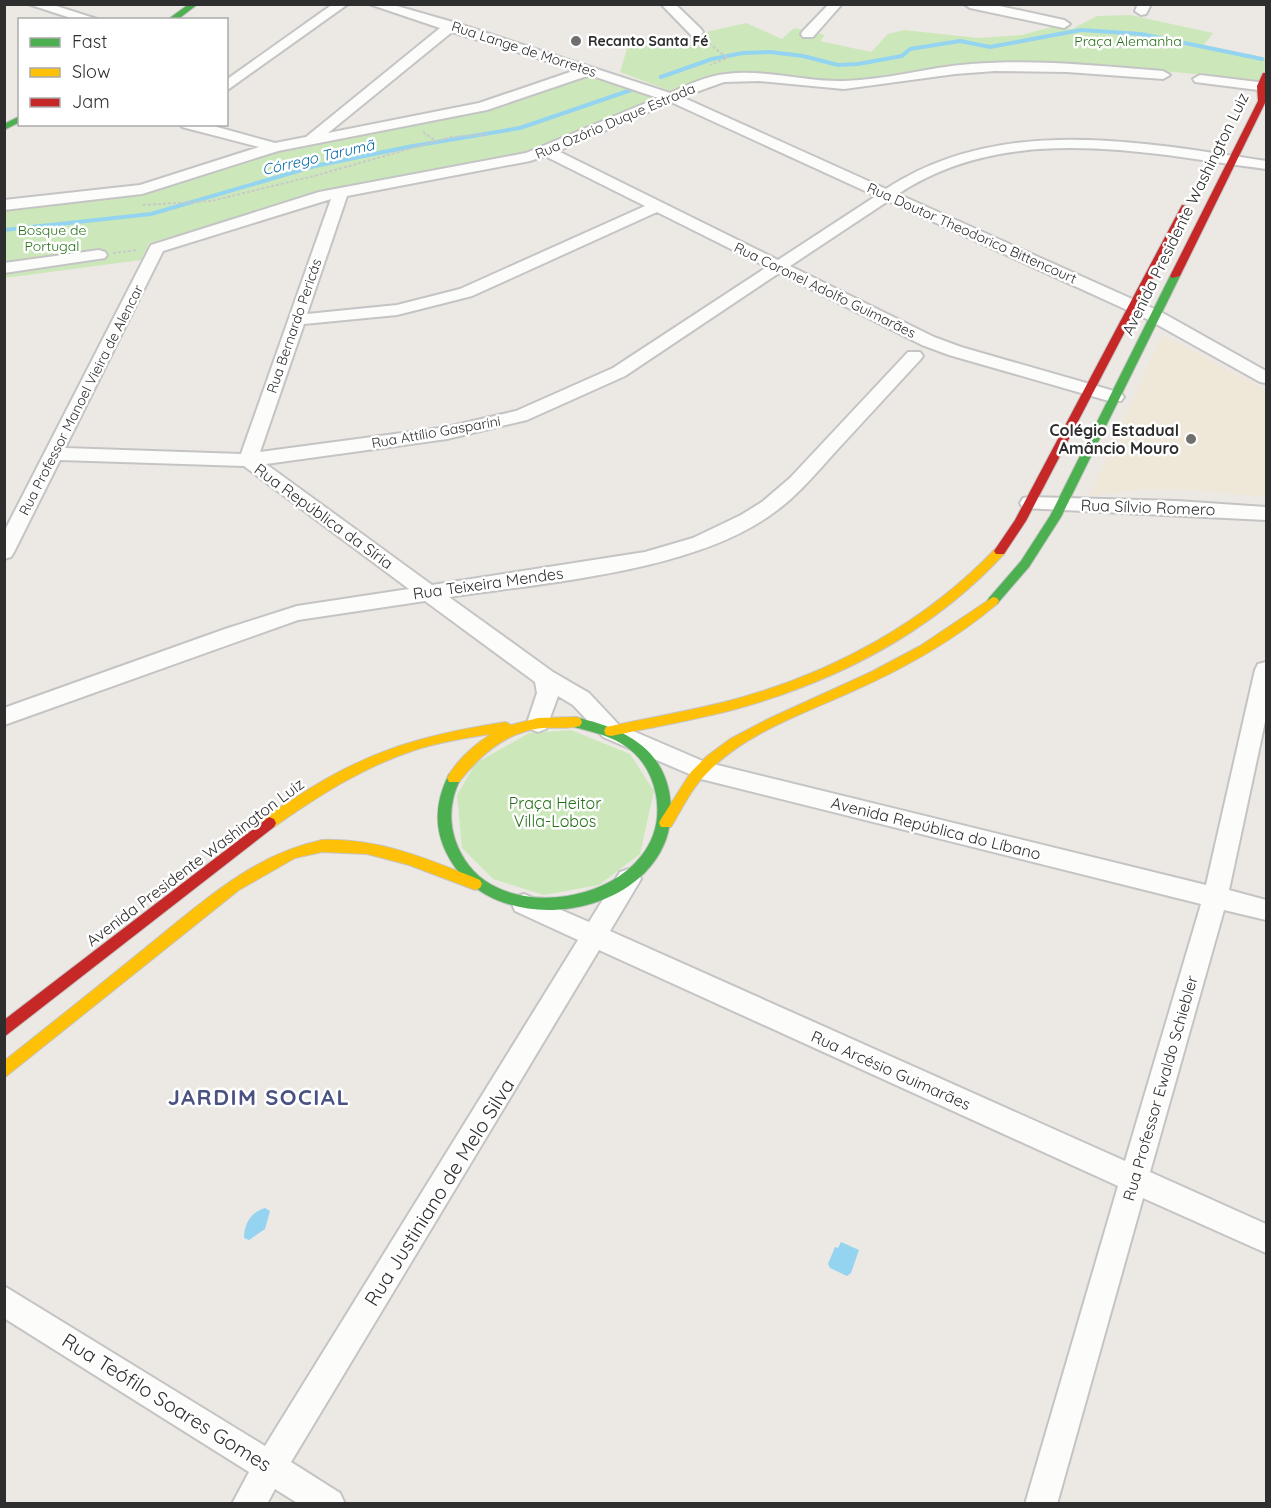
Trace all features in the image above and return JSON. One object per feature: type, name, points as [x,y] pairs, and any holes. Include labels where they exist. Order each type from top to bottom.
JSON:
[{"type":"street","points":[[34,4],[86,18]]},
{"type":"street","points":[[174,18],[195,4]]},
{"type":"street","points":[[228,86],[342,4]]},
{"type":"street","name":"Rua Lange de Morretes","points":[[375,4],[451,26],[672,98]]},
{"type":"street","points":[[667,4],[696,32]]},
{"type":"street","points":[[808,34],[836,4]]},
{"type":"street","points":[[970,4],[1064,24]]},
{"type":"street","points":[[309,141],[451,26]]},
{"type":"street","name":"Rua Ozório Duque Estrada","points":[[157,248],[290,204],[341,192],[502,164],[547,151],[707,82],[741,76],[843,85],[943,71],[1001,66],[1061,67],[1163,75]]},
{"type":"street","points":[[4,205],[142,189],[274,147],[482,107],[590,70]]},
{"type":"street","points":[[1200,79],[1265,83]]},
{"type":"street","name":"Avenida Presidente Washington Luiz","points":[[1243,96],[1265,83]]},
{"type":"street","name":"Avenida Presidente Washington Luiz","points":[[666,823],[701,770],[754,734],[919,653],[959,629],[996,599],[1020,571],[1062,504],[1262,101],[1265,83]]},
{"type":"street","name":"Rua Doutor Theodorico Bittencourt","points":[[672,98],[1133,305],[1266,378]]},
{"type":"street","points":[[4,128],[14,119]]},
{"type":"street","points":[[195,126],[274,147]]},
{"type":"street","name":"Rua Attílio Gasparini","points":[[54,454],[248,460],[447,433],[521,416],[553,404],[619,372],[914,177],[940,165],[979,152],[1023,145],[1084,143],[1266,165]]},
{"type":"street","name":"Rua Coronel Adolfo Guimarães","points":[[547,151],[940,346],[1115,397]]},
{"type":"street","name":"Avenida Presidente Washington Luiz","points":[[610,731],[750,699],[779,690],[901,634],[938,611],[977,578],[1000,553],[1030,503],[1194,190]]},
{"type":"street","name":"Rua Bernardo Pericás","points":[[248,460],[341,192]]},
{"type":"street","points":[[296,320],[397,310],[466,293],[657,206]]},
{"type":"street","name":"Rua Professor Manoel Vieira de Alencar","points":[[4,552],[157,248]]},
{"type":"street","points":[[4,268],[99,255]]},
{"type":"street","name":"Rua Teixeira Mendes","points":[[4,717],[232,633],[297,613],[645,559],[700,543],[748,520],[782,496],[914,356]]},
{"type":"street","name":"Rua República da Síria","points":[[248,460],[545,678],[581,699],[610,731]]},
{"type":"street","name":"Rua Sílvio Romero","points":[[1030,503],[1177,508],[1266,514]]},
{"type":"street","name":"Rua Professor Ewaldo Schiebler","points":[[1041,1503],[1215,898],[1266,670]]},
{"type":"street","points":[[532,724],[548,693],[545,678]]},
{"type":"street","points":[[4,1071],[234,886],[253,872],[290,853],[314,846],[356,844],[399,854],[488,890],[516,901],[556,904],[595,897],[629,879],[654,854],[666,823],[666,795],[656,769],[637,747],[610,731],[575,722],[532,724],[494,738],[468,758],[450,783],[442,812],[446,841],[462,868],[488,890]]},
{"type":"street","name":"Avenida Presidente Washington Luiz","points":[[4,1030],[274,818],[328,782],[380,757],[434,739],[477,730],[532,724]]},
{"type":"street","name":"Avenida República do Líbano","points":[[610,731],[701,770],[1266,910]]},
{"type":"street","name":"Rua Justiniano de Melo Silva","points":[[248,1503],[596,937],[629,879]]},
{"type":"street","name":"Rua Arcésio Guimarães","points":[[516,901],[1266,1239]]},
{"type":"street","name":"Rua Teófilo Soares Gomes","points":[[4,1301],[329,1503]]},
{"type":"path","points":[[721,53],[727,58]]},
{"type":"path","points":[[140,206],[211,201],[314,176],[451,136],[487,135]]},
{"type":"path","points":[[99,255],[157,248]]},
{"type":"shaded area","name":"Colégio Estadual Amâncio Mouro","points":[[1162,335],[1266,390],[1266,497],[1196,490],[1144,489],[1089,496]]},
{"type":"green space","name":"Praça Alemanha","points":[[1130,15],[1213,33],[1204,45],[1266,58],[1266,81],[1082,63],[1007,62],[942,67],[844,81],[746,72],[718,77],[676,93],[620,72],[631,36],[694,44],[706,32],[746,23],[782,39],[794,28],[825,35],[820,41],[871,52],[888,34],[904,30],[978,38],[1022,35],[1051,27],[1072,29],[1097,16]]},
{"type":"green space","name":"Bosque de Portugal","points":[[590,73],[661,100],[541,149],[341,187],[149,243],[141,260],[5,278],[4,211],[140,193],[283,149],[493,108]]},
{"type":"green space","name":"Praça Heitor Villa-Lobos","points":[[571,730],[630,754],[654,791],[640,854],[599,885],[544,895],[493,879],[462,848],[457,795],[476,763],[529,733]]},
{"type":"water","points":[[265,1208],[270,1211],[265,1229],[249,1240],[244,1238],[249,1219],[256,1212]]},
{"type":"water","points":[[841,1242],[859,1250],[851,1273],[847,1276],[830,1268],[828,1264],[835,1247],[838,1248]]},
{"type":"waterway","name":"Córrego Tarumã","points":[[661,77],[712,59],[743,53],[770,52],[803,56],[838,65],[858,64],[902,56],[910,49],[960,41],[990,47],[1081,30],[1141,34],[1262,59]]},
{"type":"waterway","name":"Córrego Tarumã","points":[[4,230],[151,214],[315,166],[413,146],[520,128],[634,89]]},
{"type":"traffic: fast","points":[[174,18],[195,4]]},
{"type":"traffic: fast","points":[[4,128],[18,119]]},
{"type":"traffic: fast","points":[[993,601],[1025,564],[1055,517],[1175,276]]},
{"type":"traffic: fast","points":[[454,778],[444,809],[445,829],[452,850],[462,868],[482,886],[506,897],[538,903],[575,902],[609,891],[629,879],[644,863],[656,844],[662,824],[664,803],[660,782],[650,762],[627,740],[613,733],[575,722]]},
{"type":"traffic: slow","points":[[611,731],[736,704],[820,675],[887,642],[919,622],[949,600],[1000,551]]},
{"type":"traffic: slow","points":[[666,823],[696,776],[723,751],[760,729],[925,650],[949,635],[993,601]]},
{"type":"traffic: slow","points":[[454,778],[488,743],[509,731],[538,723],[575,722]]},
{"type":"traffic: slow","points":[[269,823],[337,779],[392,753],[434,740],[506,727]]},
{"type":"traffic: slow","points":[[4,1071],[234,886],[290,854],[322,846],[344,845],[367,848],[411,859],[475,884]]},
{"type":"traffic: jam","points":[[1175,276],[1262,101],[1261,86],[1266,75]]},
{"type":"traffic: jam","points":[[1000,551],[1020,521],[1185,207]]},
{"type":"traffic: jam","points":[[4,1030],[269,823]]},
{"type":"place","name":"Recanto Santa Fé","points":[[576,41]]},
{"type":"place","name":"Colégio Estadual Amâncio Mouro","points":[[1191,439]]},
{"type":"district","name":"JARDIM SOCIAL","points":[[259,1097]]}]
